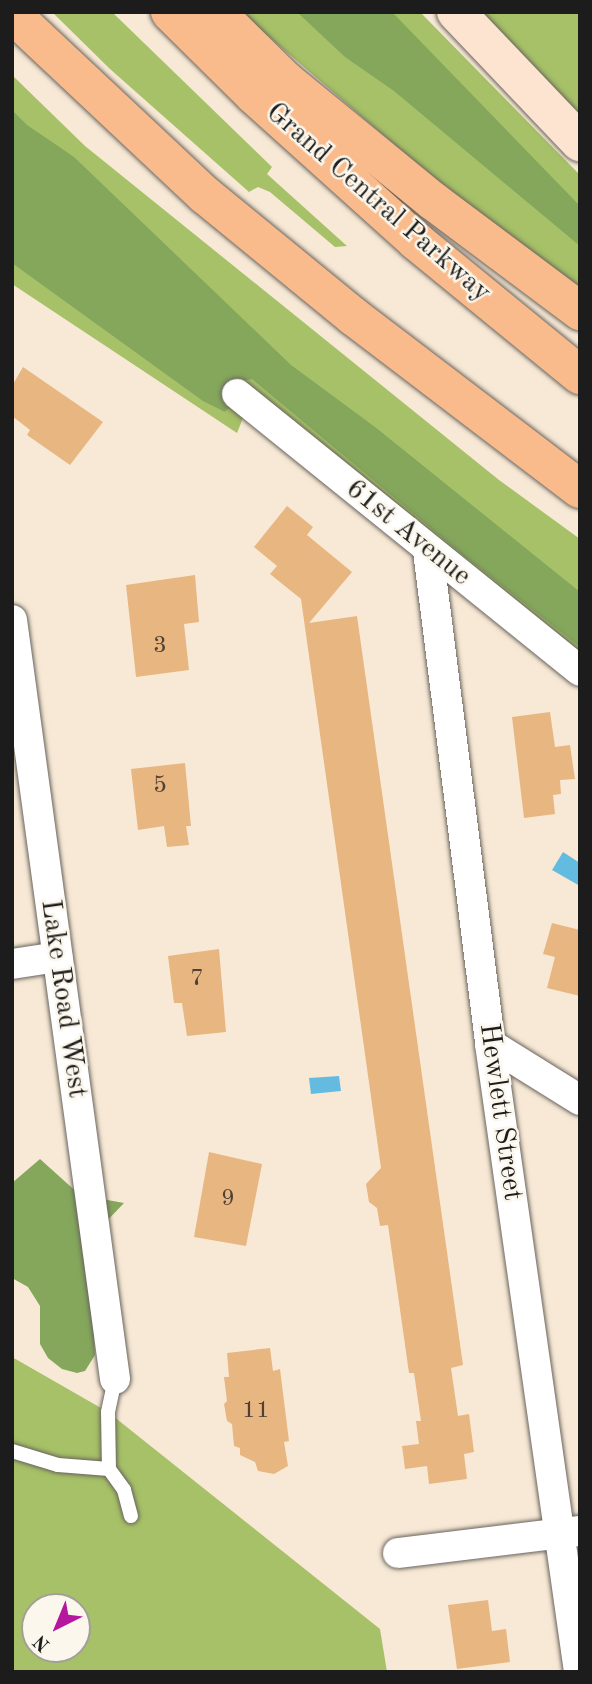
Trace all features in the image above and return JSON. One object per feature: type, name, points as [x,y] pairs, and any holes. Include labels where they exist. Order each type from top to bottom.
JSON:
[{"type":"highway","points":[[12,14],[205,195],[354,317],[580,489]]},
{"type":"highway","points":[[189,16],[285,80],[433,201],[580,311]]},
{"type":"highway","name":"Grand Central Parkway","points":[[189,16],[416,241],[580,375]]},
{"type":"main road","points":[[456,12],[580,142]]},
{"type":"street","name":"61st Avenue","points":[[237,394],[428,551],[580,671]]},
{"type":"street","name":"Hewlett Street","points":[[428,551],[490,1044],[569,1532],[579,1672]]},
{"type":"street","name":"Lake Road West","points":[[12,620],[115,1378]]},
{"type":"street","points":[[12,964],[57,957]]},
{"type":"street","points":[[490,1044],[580,1100]]},
{"type":"street","points":[[398,1553],[569,1532]]},
{"type":"lane","points":[[115,1378],[108,1412],[109,1469],[124,1490],[131,1516]]},
{"type":"lane","points":[[12,1451],[58,1465],[109,1469]]},
{"type":"green space","points":[[52,12],[112,12],[272,167],[267,174],[347,246],[335,247],[270,192],[258,187],[249,192],[110,69]]},
{"type":"green space","points":[[240,12],[420,12],[580,175],[580,290],[475,214]]},
{"type":"green space","points":[[297,12],[392,12],[580,206],[580,246],[394,91],[345,57]]},
{"type":"green space","points":[[456,12],[580,12],[580,142]]},
{"type":"green space","points":[[12,75],[85,146],[499,480],[580,539],[580,657],[251,398],[237,433],[12,284]]},
{"type":"green space","points":[[12,110],[27,125],[74,157],[291,365],[375,427],[580,592],[580,647],[462,554],[252,379],[236,382],[233,404],[225,412],[203,401],[12,263]]},
{"type":"green space","points":[[40,1159],[80,1195],[124,1203],[102,1226],[93,1313],[95,1355],[85,1371],[77,1373],[62,1369],[48,1358],[40,1344],[40,1306],[28,1287],[12,1278],[12,1183]]},
{"type":"green space","points":[[12,1357],[108,1412],[380,1629],[387,1672],[12,1672]]},
{"type":"water","points":[[563,852],[580,863],[580,886],[552,870]]},
{"type":"water","points":[[339,1076],[341,1091],[311,1094],[309,1078]]},
{"type":"building","points":[[23,367],[103,422],[70,465],[27,435],[30,430],[12,416],[12,386]]},
{"type":"building","points":[[287,506],[313,527],[307,535],[352,572],[309,623],[357,616],[463,1365],[451,1368],[458,1416],[469,1414],[474,1452],[464,1454],[467,1479],[429,1484],[427,1466],[405,1469],[402,1446],[419,1444],[416,1421],[421,1421],[414,1373],[409,1373],[388,1225],[380,1226],[377,1208],[369,1202],[366,1184],[381,1168],[301,599],[270,574],[277,566],[254,547]]},
{"type":"building","points":[[195,575],[199,622],[184,624],[189,670],[136,677],[126,585]]},
{"type":"building","points":[[550,712],[555,747],[570,745],[575,779],[560,780],[561,794],[553,795],[555,814],[524,818],[512,717]]},
{"type":"building","points":[[185,763],[191,826],[186,826],[189,845],[167,847],[164,826],[138,830],[131,769]]},
{"type":"building","points":[[552,923],[580,930],[580,996],[547,988],[555,957],[543,954]]},
{"type":"building","points":[[219,949],[226,1032],[187,1036],[182,1003],[174,1003],[168,956]]},
{"type":"building","points":[[209,1152],[262,1164],[246,1246],[194,1237]]},
{"type":"building","points":[[270,1348],[273,1371],[280,1369],[289,1441],[284,1442],[288,1466],[274,1474],[258,1471],[255,1462],[240,1455],[240,1448],[234,1446],[232,1424],[227,1421],[224,1404],[227,1401],[224,1377],[229,1377],[227,1353]]},
{"type":"building","points":[[488,1600],[492,1631],[506,1629],[510,1662],[457,1669],[448,1605]]}]
